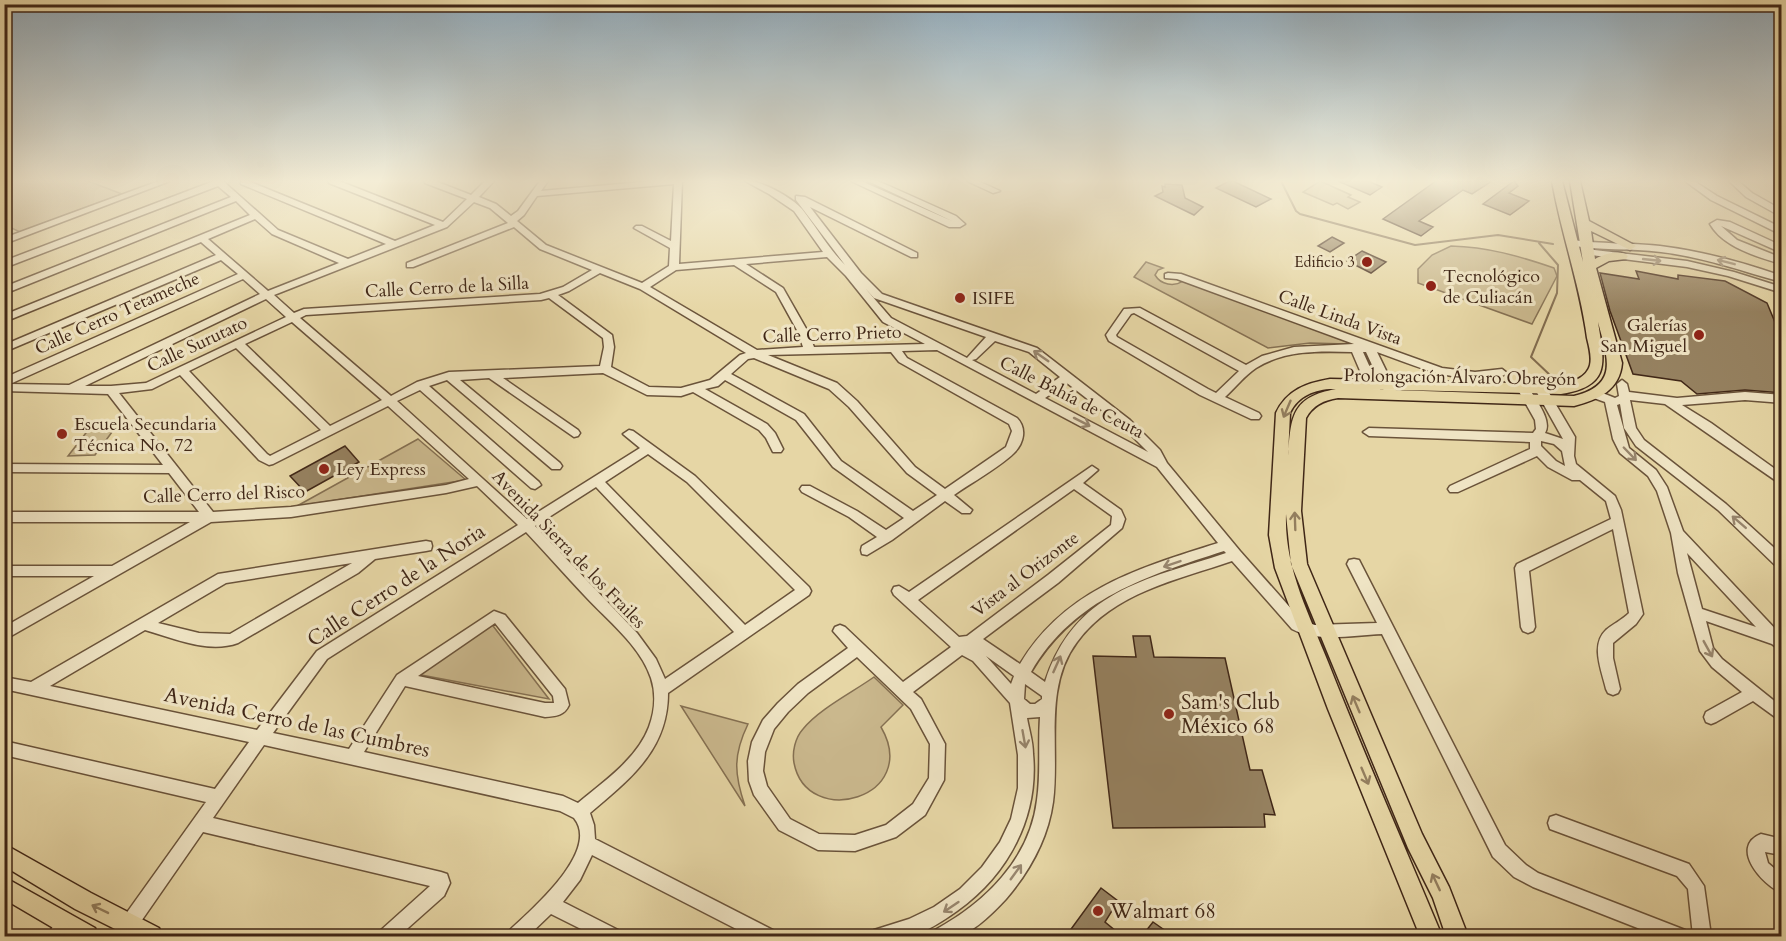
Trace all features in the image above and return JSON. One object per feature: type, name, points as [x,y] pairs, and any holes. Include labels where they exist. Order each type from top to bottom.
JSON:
[{"type":"main road","name":"Prolongación Álvaro Obregón","points":[[1429,931],[1290,592],[1277,535],[1283,413],[1292,398],[1312,387],[1330,384],[1381,390],[1536,395],[1574,401],[1602,398],[1621,392],[1615,363],[1573,225]]},
{"type":"main road","name":"Prolongación Álvaro Obregón","points":[[1536,395],[1575,387],[1590,377],[1597,366],[1582,251],[1584,225]]},
{"type":"main road","points":[[1587,225],[1626,251]]},
{"type":"main road","points":[[1582,251],[1606,258],[1626,251]]},
{"type":"main road","name":"Prolongación Álvaro Obregón","points":[[1381,390],[1318,397],[1309,402],[1299,418],[1295,499],[1296,551],[1307,587],[1415,840],[1460,935]]},
{"type":"main road","points":[[4,854],[83,901],[151,936]]},
{"type":"main road","points":[[4,887],[60,930],[87,936]]},
{"type":"street","points":[[4,241],[47,225]]},
{"type":"street","points":[[4,266],[108,225]]},
{"type":"street","points":[[4,291],[169,225]]},
{"type":"street","points":[[4,319],[234,225]]},
{"type":"street","points":[[266,225],[275,232],[346,262]]},
{"type":"street","points":[[348,225],[394,244]]},
{"type":"street","points":[[70,388],[266,295],[444,225]]},
{"type":"street","points":[[410,265],[508,225]]},
{"type":"street","points":[[515,225],[543,247],[643,287],[756,354],[813,377],[838,390],[901,460],[966,510]]},
{"type":"street","points":[[674,267],[676,225]]},
{"type":"street","name":"Calle Bahía de Ceuta","points":[[812,225],[829,254],[887,320],[1161,464],[1286,615],[1306,630]]},
{"type":"street","points":[[815,225],[878,296],[1033,350],[1135,431],[1156,453],[1161,464]]},
{"type":"street","points":[[848,225],[914,255]]},
{"type":"street","points":[[1715,225],[1719,232],[1734,241],[1782,261]]},
{"type":"street","points":[[1729,225],[1782,250]]},
{"type":"street","points":[[1768,225],[1782,232]]},
{"type":"street","points":[[639,228],[675,247]]},
{"type":"street","name":"Avenida Sierra de los Frailes","points":[[202,238],[526,525],[642,651],[655,671],[661,690],[658,722],[648,747],[637,760],[579,812]]},
{"type":"street","points":[[1582,251],[1626,251],[1701,256],[1782,279]]},
{"type":"street","points":[[1626,251],[1709,269],[1782,290]]},
{"type":"street","points":[[643,287],[674,267],[829,254]]},
{"type":"street","points":[[4,349],[222,256]]},
{"type":"street","points":[[738,263],[780,290],[803,332],[810,351]]},
{"type":"street","name":"Calle Cerro de la Silla","points":[[292,318],[304,312],[552,295],[599,270]]},
{"type":"street","name":"Calle Cerro Tetameche","points":[[4,382],[244,275]]},
{"type":"street","name":"Calle Linda Vista","points":[[1168,276],[1178,276],[1367,347],[1448,373],[1475,376],[1502,373]]},
{"type":"street","points":[[182,370],[269,461],[433,380],[449,376],[602,370],[609,347],[608,337],[552,295]]},
{"type":"street","points":[[1246,370],[1146,314],[1130,309],[1112,332],[1113,339],[1217,399],[1255,416]]},
{"type":"street","name":"Calle Surutato","points":[[4,387],[111,390],[148,386],[292,318]]},
{"type":"street","points":[[972,357],[994,336]]},
{"type":"street","points":[[238,344],[329,431]]},
{"type":"street","name":"Calle Cerro Prieto","points":[[602,370],[647,391],[669,393],[696,389],[714,383],[744,357],[756,354],[939,347]]},
{"type":"street","points":[[1217,399],[1246,370],[1268,358],[1296,350],[1319,348],[1367,347],[1381,390]]},
{"type":"street","points":[[867,550],[1011,449],[1018,434],[1016,423],[903,360],[895,349]]},
{"type":"street","points":[[490,375],[574,433]]},
{"type":"street","points":[[725,375],[800,417],[830,457],[845,471],[913,519]]},
{"type":"street","points":[[449,376],[556,466]]},
{"type":"street","points":[[1036,399],[1068,377]]},
{"type":"street","points":[[421,385],[535,485]]},
{"type":"street","points":[[696,389],[763,427],[771,436],[777,449]]},
{"type":"street","points":[[4,634],[210,517],[111,390]]},
{"type":"street","points":[[1621,392],[1667,401],[1745,396],[1781,400]]},
{"type":"street","points":[[1621,392],[1648,397]]},
{"type":"street","points":[[1621,392],[1634,436],[1738,521],[1782,563]]},
{"type":"street","points":[[1536,395],[1542,425],[1542,430],[1534,442],[1537,451],[1552,464],[1591,484]]},
{"type":"street","points":[[1536,395],[1569,437],[1568,453],[1571,466],[1611,500],[1617,521],[1635,614],[1630,621],[1608,635],[1604,644],[1614,689]]},
{"type":"street","points":[[1602,398],[1624,450],[1652,474],[1663,490],[1677,533],[1695,612],[1707,651],[1717,663],[1782,716]]},
{"type":"street","points":[[1667,401],[1707,426],[1782,481]]},
{"type":"street","points":[[1369,432],[1545,436],[1555,439],[1568,453]]},
{"type":"street","points":[[629,434],[691,479],[804,591],[661,690]]},
{"type":"street","name":"Calle Cerro de la Noria","points":[[129,924],[312,666],[327,651],[649,448]]},
{"type":"street","points":[[1454,489],[1537,451],[1557,459],[1568,453]]},
{"type":"street","points":[[4,468],[173,469]]},
{"type":"street","points":[[880,936],[900,932],[933,918],[961,900],[986,874],[1012,837],[1022,814],[1027,778],[1024,736],[1016,703],[1004,684],[978,657],[903,596],[1092,470]]},
{"type":"street","points":[[1652,474],[1676,471]]},
{"type":"street","name":"Calle Cerro del Risco","points":[[4,517],[210,517],[291,512],[458,488],[479,481]]},
{"type":"street","points":[[597,481],[744,633]]},
{"type":"street","name":"Vista al Orizonte","points":[[903,691],[959,642],[1053,579],[1116,528],[1119,519],[1117,513],[1074,483]]},
{"type":"street","points":[[806,489],[853,514],[887,537]]},
{"type":"street","points":[[1528,627],[1522,568],[1617,521]]},
{"type":"street","points":[[1677,533],[1779,642]]},
{"type":"street","points":[[33,689],[223,578],[426,546]]},
{"type":"street","points":[[1016,703],[1021,675],[1038,648],[1050,633],[1091,598],[1126,580],[1231,550]]},
{"type":"street","points":[[941,936],[969,922],[983,910],[1022,864],[1033,843],[1045,802],[1048,698],[1054,672],[1068,642],[1099,610],[1133,590],[1231,550]]},
{"type":"street","points":[[142,624],[197,637],[224,641],[233,639],[353,569],[373,553]]},
{"type":"street","points":[[1354,564],[1491,838],[1509,862],[1545,885],[1679,936]]},
{"type":"street","points":[[4,571],[114,571]]},
{"type":"street","points":[[1695,612],[1779,642]]},
{"type":"street","points":[[353,757],[402,679],[488,620],[497,617],[560,694],[562,705],[555,710],[545,710],[402,679]]},
{"type":"street","points":[[1306,630],[1386,628]]},
{"type":"street","points":[[840,631],[858,648],[903,691],[931,724],[939,756],[934,787],[914,818],[892,833],[852,844],[812,839],[784,824],[770,808],[759,786],[756,766],[761,738],[772,718],[784,705],[858,648]]},
{"type":"street","points":[[959,642],[980,644],[1021,675],[1037,682],[1048,698]]},
{"type":"street","name":"Avenida Cerro de las Cumbres","points":[[4,683],[563,804],[579,812]]},
{"type":"street","points":[[1712,717],[1753,693]]},
{"type":"street","points":[[1016,703],[1026,711],[1033,712],[1048,698]]},
{"type":"street","points":[[4,748],[218,796]]},
{"type":"street","points":[[516,936],[569,882],[582,861],[588,844],[584,819],[579,812]]},
{"type":"street","points":[[199,823],[441,880],[438,890],[387,936]]},
{"type":"street","points":[[1556,823],[1683,870],[1696,886],[1702,936]]},
{"type":"street","points":[[1782,847],[1761,842],[1757,845],[1756,852],[1764,872],[1782,885]]},
{"type":"street","points":[[588,844],[768,936]]},
{"type":"street","points":[[548,903],[612,936]]},
{"type":"street","points":[[1429,931],[1460,935]]},
{"type":"shaded area","points":[[5,225],[39,225],[20,232]]},
{"type":"shaded area","points":[[1451,246],[1503,253],[1554,268],[1557,276],[1532,324],[1418,283],[1418,269],[1432,255]]},
{"type":"shaded area","points":[[1146,262],[1163,268],[1155,275],[1164,283],[1176,284],[1183,281],[1346,340],[1347,344],[1310,343],[1268,348],[1134,277]]},
{"type":"shaded area","points":[[115,428],[95,455],[68,456],[89,429]]},
{"type":"shaded area","points":[[418,439],[466,480],[297,506]]},
{"type":"shaded area","points":[[490,622],[549,699],[416,674]]},
{"type":"shaded area","points":[[874,677],[903,705],[881,727],[890,752],[887,772],[875,787],[858,797],[838,800],[819,796],[803,784],[794,763],[796,741],[803,729],[818,715]]},
{"type":"shaded area","points":[[681,706],[748,724],[740,745],[737,765],[745,806]]},
{"type":"building","points":[[1396,225],[1428,225],[1433,227],[1421,236]]},
{"type":"building","points":[[1332,237],[1344,243],[1330,252],[1318,246]]},
{"type":"building","name":"Edificio 3","points":[[1362,251],[1386,262],[1371,273],[1347,261]]},
{"type":"building","name":"Galerías San Miguel","points":[[1636,271],[1678,279],[1678,275],[1725,281],[1767,303],[1782,339],[1782,393],[1745,390],[1697,394],[1681,381],[1633,374],[1610,311],[1600,273],[1639,279]]},
{"type":"building","name":"Ley Express","points":[[345,446],[359,462],[305,492],[290,476]]},
{"type":"building","name":"Sam's Club México 68","points":[[1133,636],[1150,636],[1154,657],[1225,658],[1250,770],[1262,770],[1275,815],[1264,814],[1265,827],[1113,828],[1093,656],[1136,657]]},
{"type":"building","name":"Walmart 68","points":[[1101,888],[1118,901],[1105,922],[1122,936],[1066,936]]},
{"type":"building","name":"Walmart 68","points":[[1153,922],[1173,936],[1142,936]]},
{"type":"waterway","points":[[1340,225],[1415,245],[1498,235],[1553,244]]},
{"type":"waterway","points":[[1539,243],[1558,265],[1557,293],[1531,357],[1551,376]]},
{"type":"place","name":"Edificio 3","points":[[1367,262]]},
{"type":"place","name":"Tecnológico de Culiacán","points":[[1431,286]]},
{"type":"place","name":"ISIFE","points":[[960,298]]},
{"type":"place","name":"Galerías San Miguel","points":[[1699,335]]},
{"type":"place","name":"Escuela Secundaria Técnica No. 72","points":[[62,434]]},
{"type":"place","name":"Ley Express","points":[[324,469]]},
{"type":"place","name":"Sam's Club México 68","points":[[1169,714]]},
{"type":"place","name":"Walmart 68","points":[[1098,911]]}]
